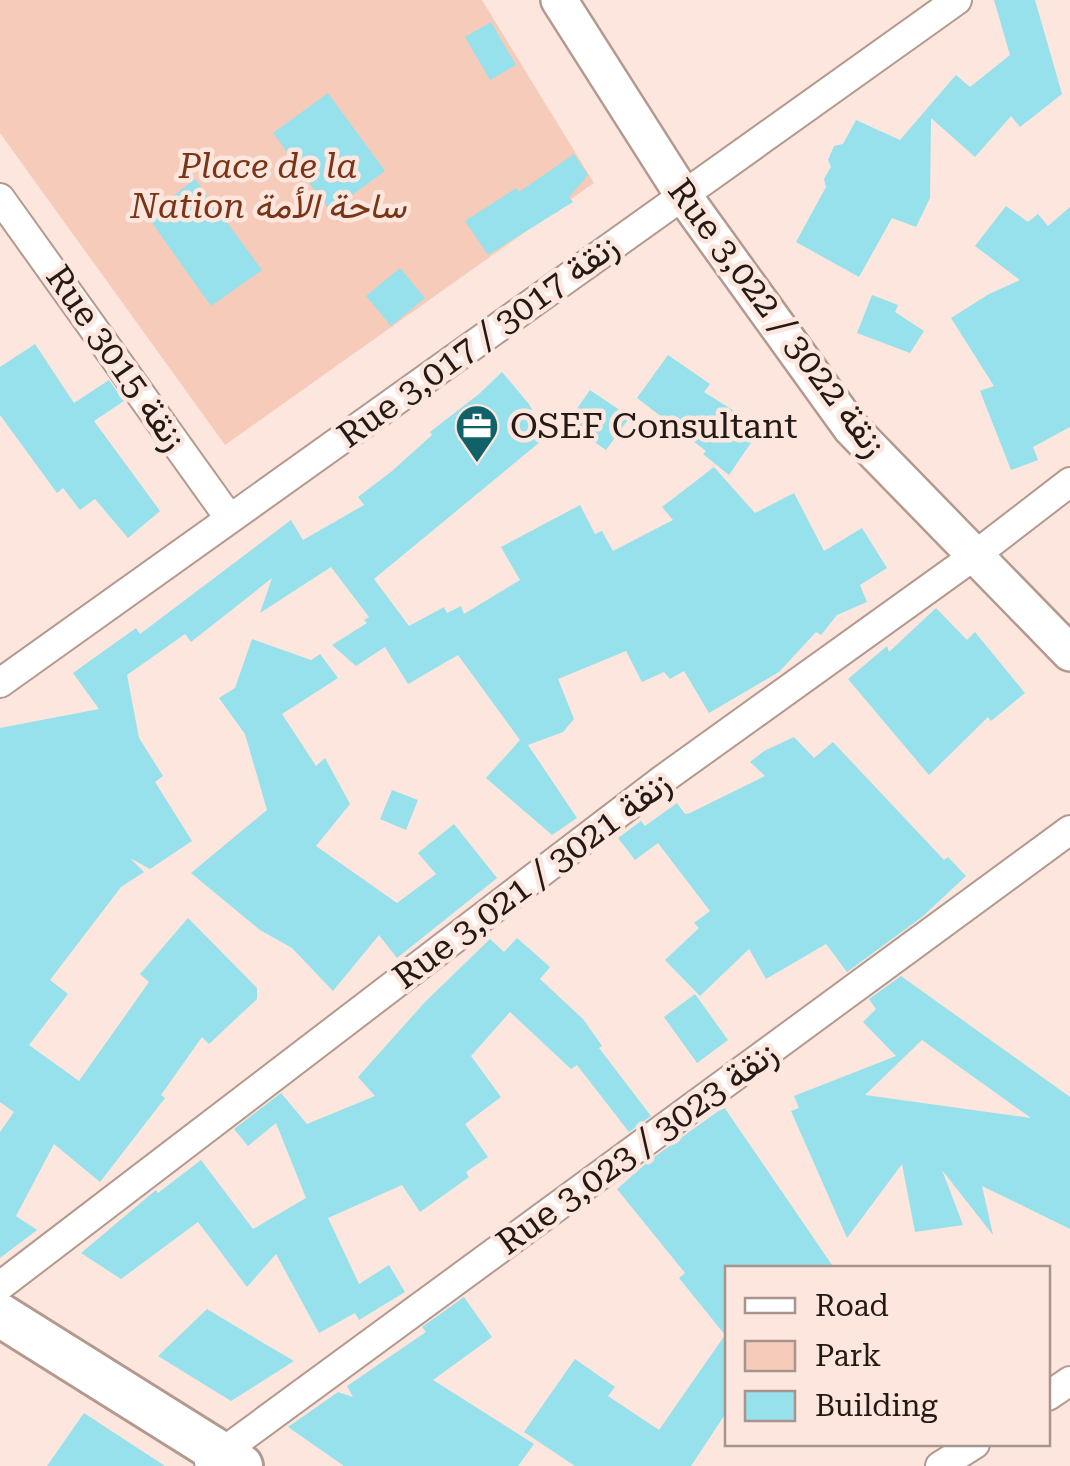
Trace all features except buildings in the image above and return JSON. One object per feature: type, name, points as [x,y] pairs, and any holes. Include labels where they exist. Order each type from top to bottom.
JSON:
[{"type":"main road","points":[[0,1315],[222,1462]]},
{"type":"street","name":"Rue 3,022 / زنقة 3022","points":[[559,0],[683,195],[850,428],[1070,653]]},
{"type":"street","name":"Rue 3,017 / زنقة 3017","points":[[0,684],[957,0]]},
{"type":"street","name":"Rue 3015 زنقة","points":[[0,198],[230,519]]},
{"type":"street","name":"Rue 3,021 / زنقة 3021","points":[[0,1286],[662,780],[974,556],[1070,482]]},
{"type":"street","name":"Rue 3,023 / زنقة 3023","points":[[222,1462],[1070,830]]},
{"type":"street","points":[[940,1466],[972,1446]]},
{"type":"green space","name":"Place de la Nation ساحة الأمة","points":[[0,0],[482,0],[594,183],[225,445],[0,133]]},
{"type":"place","name":"OSEF Consultant","points":[[477,464]]}]
